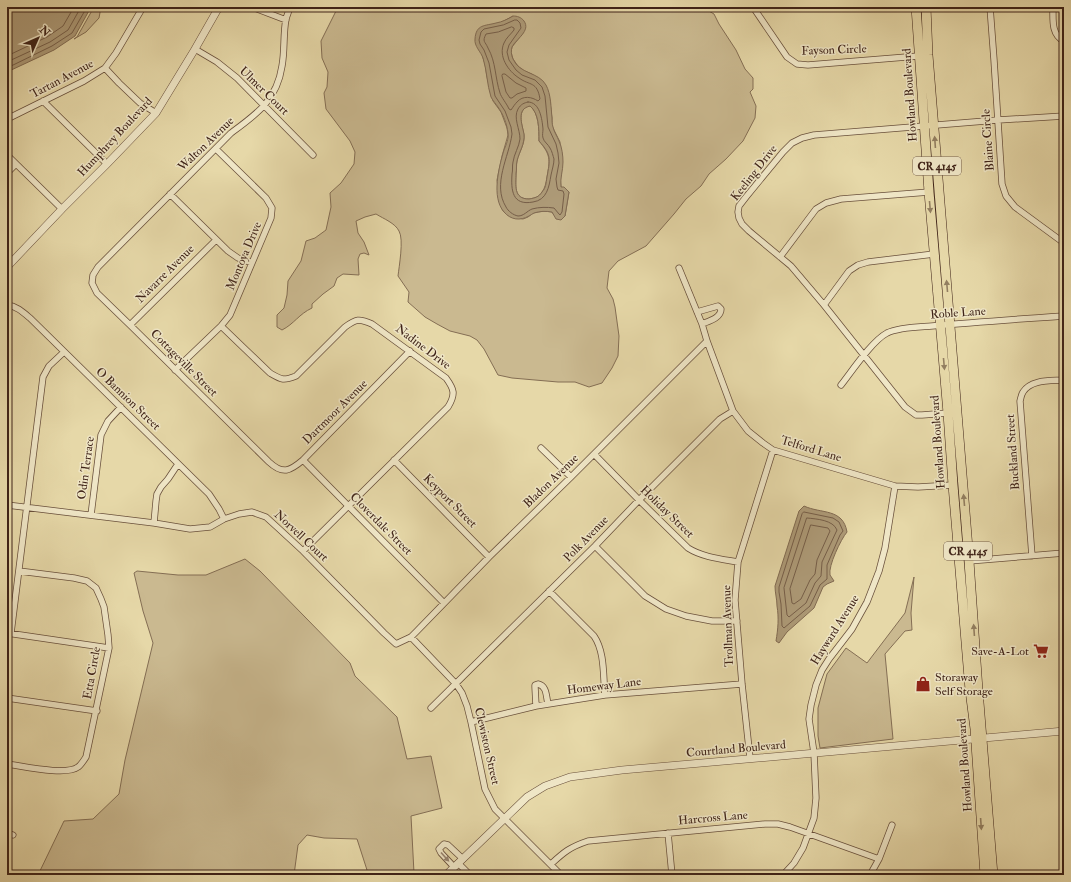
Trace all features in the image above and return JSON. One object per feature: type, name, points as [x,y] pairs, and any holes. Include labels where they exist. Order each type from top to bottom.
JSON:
[{"type":"main road","name":"Howland Boulevard","points":[[916,7],[919,56],[929,126],[950,325],[969,561],[985,875]]},
{"type":"main road","name":"Howland Boulevard","points":[[926,7],[928,55],[929,192],[970,690],[979,739],[993,875]]},
{"type":"main road","points":[[958,549],[969,561]]},
{"type":"street","name":"Tartan Avenue","points":[[7,119],[84,81],[105,68],[116,53],[143,7]]},
{"type":"street","name":"Humphrey Boulevard","points":[[7,267],[156,113],[219,7]]},
{"type":"street","points":[[252,7],[286,20]]},
{"type":"street","name":"Walton Avenue","points":[[93,275],[98,267],[170,194],[231,133],[253,117],[273,94],[279,81],[282,66],[286,20],[290,7]]},
{"type":"street","name":"Fayson Circle","points":[[753,7],[787,57],[797,64],[808,65],[919,56]]},
{"type":"street","name":"Blaine Circle","points":[[990,7],[1002,184],[1006,196],[1015,207],[1063,240]]},
{"type":"street","points":[[1053,7],[1055,33],[1061,40],[1064,41]]},
{"type":"street","name":"Ulmer Court","points":[[195,49],[217,62],[237,78],[313,155]]},
{"type":"street","points":[[105,68],[140,103],[156,113]]},
{"type":"street","points":[[43,101],[107,164]]},
{"type":"street","name":"Keeling Drive","points":[[948,412],[922,415],[912,413],[905,407],[824,304],[791,266],[742,224],[738,212],[739,206],[783,152],[792,143],[802,138],[814,135],[1064,116]]},
{"type":"street","name":"Montoya Drive","points":[[175,370],[221,326],[230,315],[272,218],[272,208],[266,198],[216,149]]},
{"type":"street","points":[[7,155],[62,209]]},
{"type":"street","points":[[7,173],[16,164]]},
{"type":"street","points":[[780,257],[816,209],[826,203],[841,199],[929,192]]},
{"type":"street","points":[[170,194],[228,251],[238,258],[252,263]]},
{"type":"street","name":"Navarre Avenue","points":[[130,324],[216,240]]},
{"type":"street","points":[[824,304],[849,271],[858,265],[868,262],[934,254]]},
{"type":"street","name":"Telford Lane","points":[[679,268],[702,324],[733,411],[748,431],[763,443],[773,450],[895,486],[918,487],[953,485]]},
{"type":"street","name":"Cottageville Street","points":[[93,275],[92,283],[96,293],[130,324],[269,462]]},
{"type":"street","name":"O Bannion Street","points":[[7,305],[11,305],[26,315],[121,407],[209,494],[219,508],[224,519]]},
{"type":"street","points":[[697,312],[718,306],[721,309],[721,314],[702,324]]},
{"type":"street","name":"Roble Lane","points":[[841,385],[880,337],[889,332],[900,329],[1064,316]]},
{"type":"street","name":"Nadine Drive","points":[[221,326],[270,373],[279,379],[286,380],[296,376],[345,327],[353,322],[363,320],[372,324],[410,351],[446,378],[452,386],[454,393],[452,401],[448,407],[303,551]]},
{"type":"street","name":"Bladon Avenue","points":[[410,637],[707,341]]},
{"type":"street","name":"Dartmoor Avenue","points":[[269,462],[281,470],[288,470],[295,467],[410,351]]},
{"type":"street","points":[[64,352],[49,366],[43,377],[19,571],[9,633],[109,648]]},
{"type":"street","name":"Buckland Street","points":[[1032,556],[1020,401],[1023,392],[1029,385],[1041,382],[1064,380]]},
{"type":"street","name":"Odin Terrace","points":[[91,515],[101,435],[108,421],[121,407]]},
{"type":"street","name":"Polk Avenue","points":[[431,708],[595,546],[720,419],[733,411]]},
{"type":"street","points":[[541,448],[570,476]]},
{"type":"street","name":"Trollman Avenue","points":[[750,758],[735,600],[738,562],[773,450]]},
{"type":"street","name":"Holiday Street","points":[[594,454],[681,542],[694,552],[738,562]]},
{"type":"street","name":"Cloverdale Street","points":[[303,460],[444,603]]},
{"type":"street","name":"Keyport Street","points":[[394,460],[489,557]]},
{"type":"street","points":[[154,523],[158,494],[161,487],[178,464]]},
{"type":"street","name":"Hayward Avenue","points":[[783,875],[794,863],[803,848],[814,818],[816,798],[814,753],[809,719],[816,685],[822,670],[852,629],[870,596],[879,572],[885,548],[895,486]]},
{"type":"street","name":"Norvell Court","points":[[7,505],[154,523],[190,529],[210,526],[224,519],[239,514],[252,512],[266,517],[303,551],[396,644],[410,637]]},
{"type":"street","points":[[595,546],[645,596],[666,609],[686,616],[712,621],[736,621]]},
{"type":"street","points":[[969,561],[1064,553]]},
{"type":"street","name":"Etta Circle","points":[[7,764],[60,771],[71,771],[79,766],[86,757],[97,711],[109,648],[104,607],[96,588],[87,581],[74,578],[19,571]]},
{"type":"street","points":[[549,591],[594,636],[602,658],[605,695]]},
{"type":"street","name":"Clewiston Street","points":[[410,637],[456,684],[465,699],[485,789],[495,809],[561,875]]},
{"type":"street","points":[[536,706],[534,687],[538,684],[544,687],[548,704]]},
{"type":"street","name":"Homeway Lane","points":[[471,722],[536,706],[605,695],[742,684]]},
{"type":"street","points":[[7,698],[97,711]]},
{"type":"street","name":"Courtland Boulevard","points":[[446,875],[527,797],[545,786],[570,777],[622,770],[750,758],[1064,731]]},
{"type":"street","name":"Harcross Lane","points":[[551,864],[567,850],[588,841],[765,824],[778,824],[790,827],[879,859]]},
{"type":"street","points":[[870,875],[879,859],[892,825]]},
{"type":"street","points":[[7,833],[13,835]]},
{"type":"street","points":[[668,833],[672,875]]},
{"type":"street","points":[[458,863],[470,875]]},
{"type":"shaded area","points":[[94,7],[101,7],[99,18],[86,32],[74,39],[77,37]]},
{"type":"shaded area","points":[[347,7],[662,7],[669,10],[678,7],[702,7],[714,14],[736,50],[745,69],[753,78],[753,89],[750,92],[756,106],[755,118],[743,141],[709,174],[701,186],[686,199],[646,246],[618,261],[609,271],[607,288],[613,299],[615,307],[619,336],[618,356],[602,383],[589,387],[575,382],[512,378],[498,375],[484,349],[477,340],[470,336],[450,331],[437,324],[425,317],[408,302],[409,292],[398,276],[401,253],[399,231],[389,221],[376,214],[356,221],[358,233],[364,242],[369,255],[364,253],[360,254],[358,259],[359,275],[343,274],[337,278],[334,286],[312,304],[312,308],[282,330],[277,327],[277,315],[284,308],[288,281],[301,261],[306,241],[315,238],[326,230],[331,207],[330,193],[341,183],[354,164],[355,152],[350,141],[326,109],[324,93],[327,87],[328,72],[322,58],[321,41],[336,11]],"holes":[[[513,16],[523,33],[512,47],[511,52],[513,59],[518,66],[524,71],[532,74],[549,95],[552,126],[560,142],[561,187],[569,192],[565,216],[554,215],[552,212],[544,211],[533,213],[523,219],[509,216],[503,211],[500,204],[497,180],[508,135],[501,112],[493,101],[481,52],[496,24]]]},
{"type":"shaded area","points":[[530,106],[537,117],[539,126],[539,141],[548,154],[549,162],[545,187],[541,194],[535,198],[529,199],[520,197],[516,191],[516,183],[517,163],[524,138],[521,114],[523,110]]},
{"type":"shaded area","points":[[245,559],[260,571],[350,663],[355,676],[397,717],[407,759],[431,756],[442,808],[411,816],[414,873],[416,875],[371,875],[367,870],[357,839],[324,838],[307,835],[298,845],[294,875],[38,875],[64,821],[93,819],[119,794],[125,760],[153,643],[143,611],[134,573],[137,571],[178,575],[206,575]]},
{"type":"shaded area","points":[[914,577],[911,613],[912,630],[905,631],[885,654],[893,739],[820,748],[818,736],[818,708],[827,674],[846,648],[867,663],[905,613]]},
{"type":"water","points":[[7,7],[91,7],[75,36],[54,50],[7,72]]},
{"type":"water","points":[[513,16],[524,21],[526,28],[512,47],[511,53],[513,59],[520,68],[543,81],[549,93],[554,131],[560,143],[563,154],[561,187],[564,187],[569,192],[565,216],[561,220],[556,219],[552,212],[545,211],[534,213],[522,219],[510,217],[500,206],[498,198],[498,173],[508,139],[507,126],[500,110],[491,97],[483,58],[477,47],[475,39],[477,31],[482,26],[500,22]],"holes":[[[530,106],[533,109],[538,122],[539,141],[548,154],[549,162],[544,189],[541,194],[535,198],[529,199],[520,197],[518,194],[516,190],[516,173],[517,161],[524,138],[521,114],[523,110]]]},
{"type":"water","points":[[804,506],[836,515],[845,524],[847,532],[838,546],[831,565],[830,575],[834,581],[823,587],[814,608],[787,632],[779,643],[776,641],[778,610],[775,586],[799,511]]},
{"type":"place","name":"Save-A-Lot","points":[[1041,651]]},
{"type":"place","name":"Storaway Self Storage","points":[[923,684]]}]
